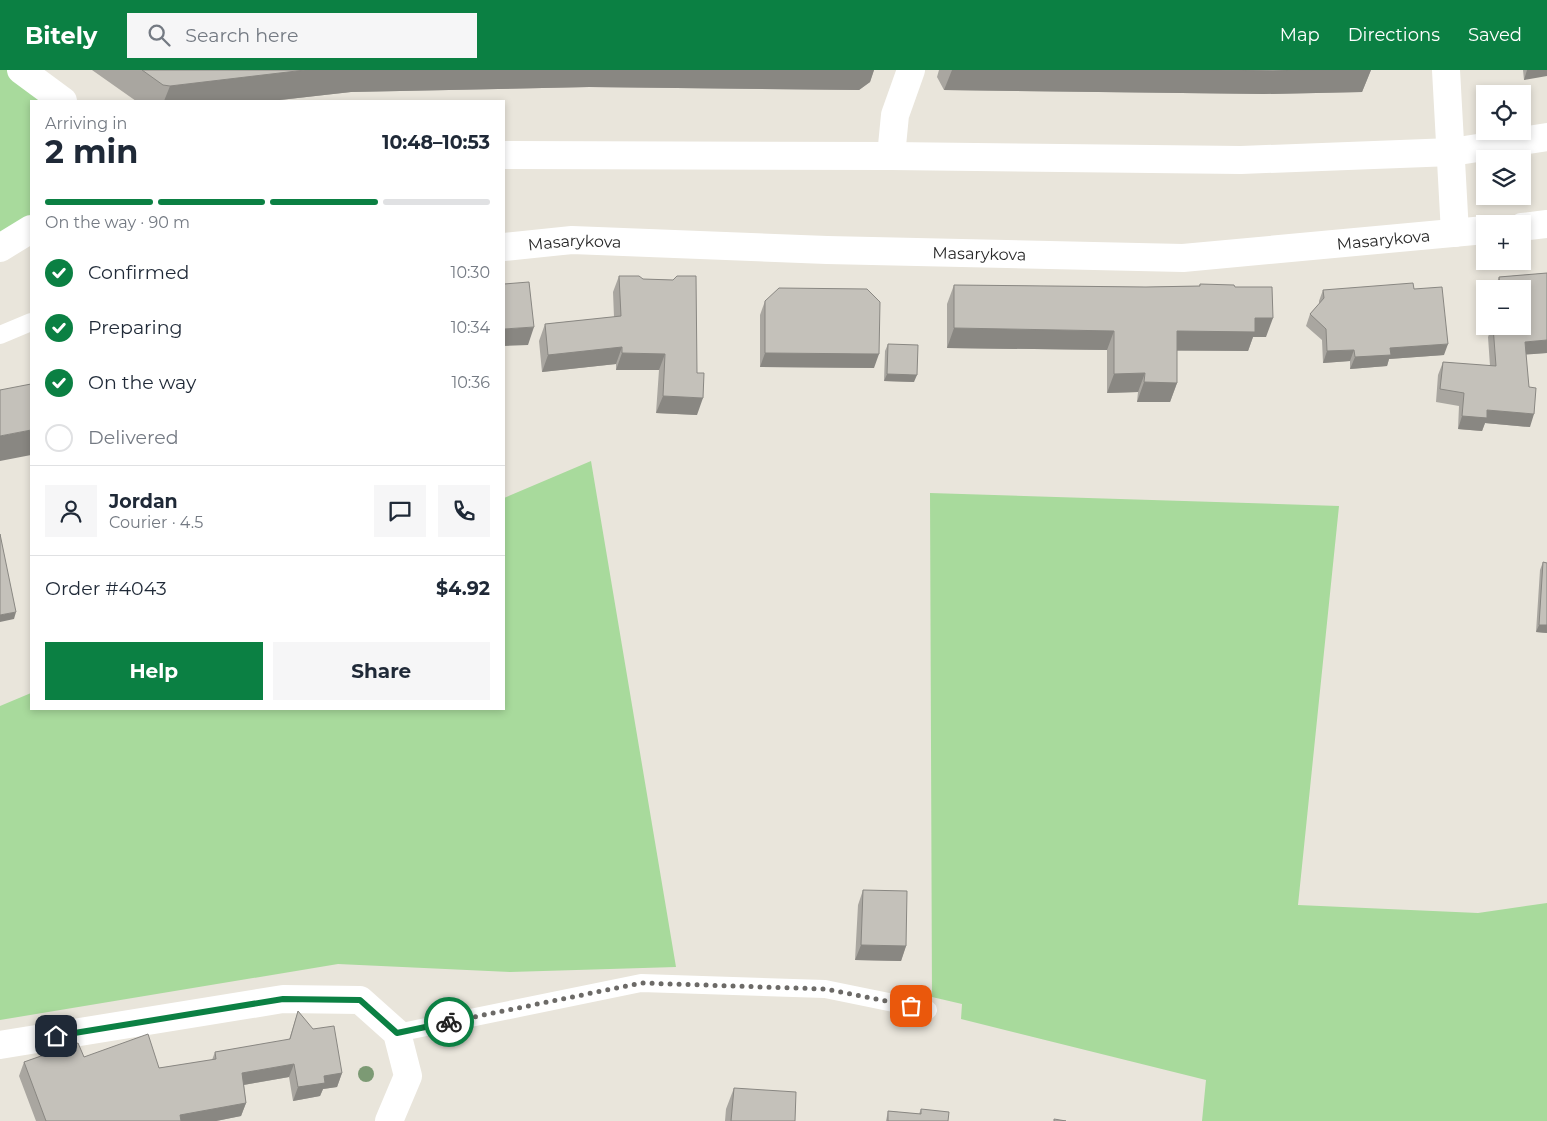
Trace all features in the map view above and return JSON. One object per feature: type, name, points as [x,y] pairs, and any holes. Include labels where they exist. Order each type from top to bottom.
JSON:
[{"type":"street","points":[[21,70],[63,100]]},
{"type":"street","points":[[891,156],[895,115],[911,70]]},
{"type":"street","name":"Masarykova","points":[[1446,70],[1455,233]]},
{"type":"street","points":[[505,156],[891,156],[1241,160],[1452,152],[1547,137]]},
{"type":"street","points":[[1531,225],[1547,224]]},
{"type":"street","points":[[0,248],[30,231]]},
{"type":"street","name":"Masarykova","points":[[505,247],[572,240],[827,250],[1183,258],[1476,231]]},
{"type":"street","points":[[0,1045],[283,999],[360,1000],[397,1033],[408,1076],[389,1121]]},
{"type":"lane","points":[[0,335],[30,322]]},
{"type":"lane","points":[[397,1033],[641,983],[825,989],[928,1010]]},
{"type":"green space","points":[[0,70],[21,70],[62,100],[30,100],[30,230],[0,248]]},
{"type":"green space","points":[[591,461],[676,967],[510,972],[338,964],[0,1020],[0,706],[30,693],[30,710],[505,710],[505,498]]},
{"type":"green space","points":[[930,493],[1339,506],[1298,905],[1478,913],[1547,903],[1547,1121],[1202,1121],[1206,1080],[961,1019],[962,1004],[932,997]]},
{"type":"building","points":[[142,70],[305,70],[170,86],[163,85]]},
{"type":"building","points":[[1216,70],[1301,70],[1273,71]]},
{"type":"building","points":[[1547,273],[1547,340],[1525,342],[1529,387],[1536,388],[1534,414],[1487,410],[1487,418],[1462,416],[1464,393],[1440,389],[1443,362],[1496,366],[1494,335],[1531,335],[1531,280],[1499,280],[1499,277]]},
{"type":"building","points":[[619,276],[673,280],[677,276],[696,276],[697,373],[704,373],[703,398],[663,396],[665,354],[622,353],[622,347],[548,355],[545,324],[621,316]]},
{"type":"building","points":[[529,282],[534,327],[505,329],[505,284]]},
{"type":"building","points":[[1413,283],[1414,289],[1442,287],[1448,344],[1390,348],[1391,355],[1355,357],[1354,350],[1327,351],[1326,329],[1310,314],[1324,298],[1323,290]]},
{"type":"building","points":[[1200,284],[1234,285],[1235,287],[1272,287],[1273,318],[1255,318],[1255,332],[1177,331],[1177,383],[1144,382],[1145,373],[1114,374],[1114,331],[954,328],[954,285],[1146,287],[1200,286]]},
{"type":"building","points":[[779,288],[867,289],[880,302],[879,354],[765,353],[765,301]]},
{"type":"building","points":[[888,344],[918,345],[917,375],[887,374]]},
{"type":"building","points":[[30,384],[30,430],[0,436],[0,390]]},
{"type":"building","points":[[0,534],[16,612],[0,615]]},
{"type":"building","points":[[1543,562],[1547,563],[1547,625],[1539,625]]},
{"type":"building","points":[[863,890],[907,891],[906,946],[861,945]]},
{"type":"building","points":[[298,1011],[313,1029],[334,1026],[342,1073],[324,1076],[325,1083],[298,1087],[294,1064],[242,1073],[246,1103],[180,1115],[181,1121],[46,1121],[24,1062],[78,1043],[84,1057],[148,1034],[159,1068],[216,1059],[215,1052],[290,1039]]},
{"type":"building","points":[[734,1088],[796,1092],[795,1121],[731,1121]]},
{"type":"building","points":[[921,1109],[949,1112],[948,1121],[888,1121],[888,1111],[921,1114]]},
{"type":"way so far","points":[[449,1022],[641,983],[825,989],[911,1006]]},
{"type":"route","points":[[56,1036],[283,999],[360,1000],[397,1033],[449,1022]]}]
